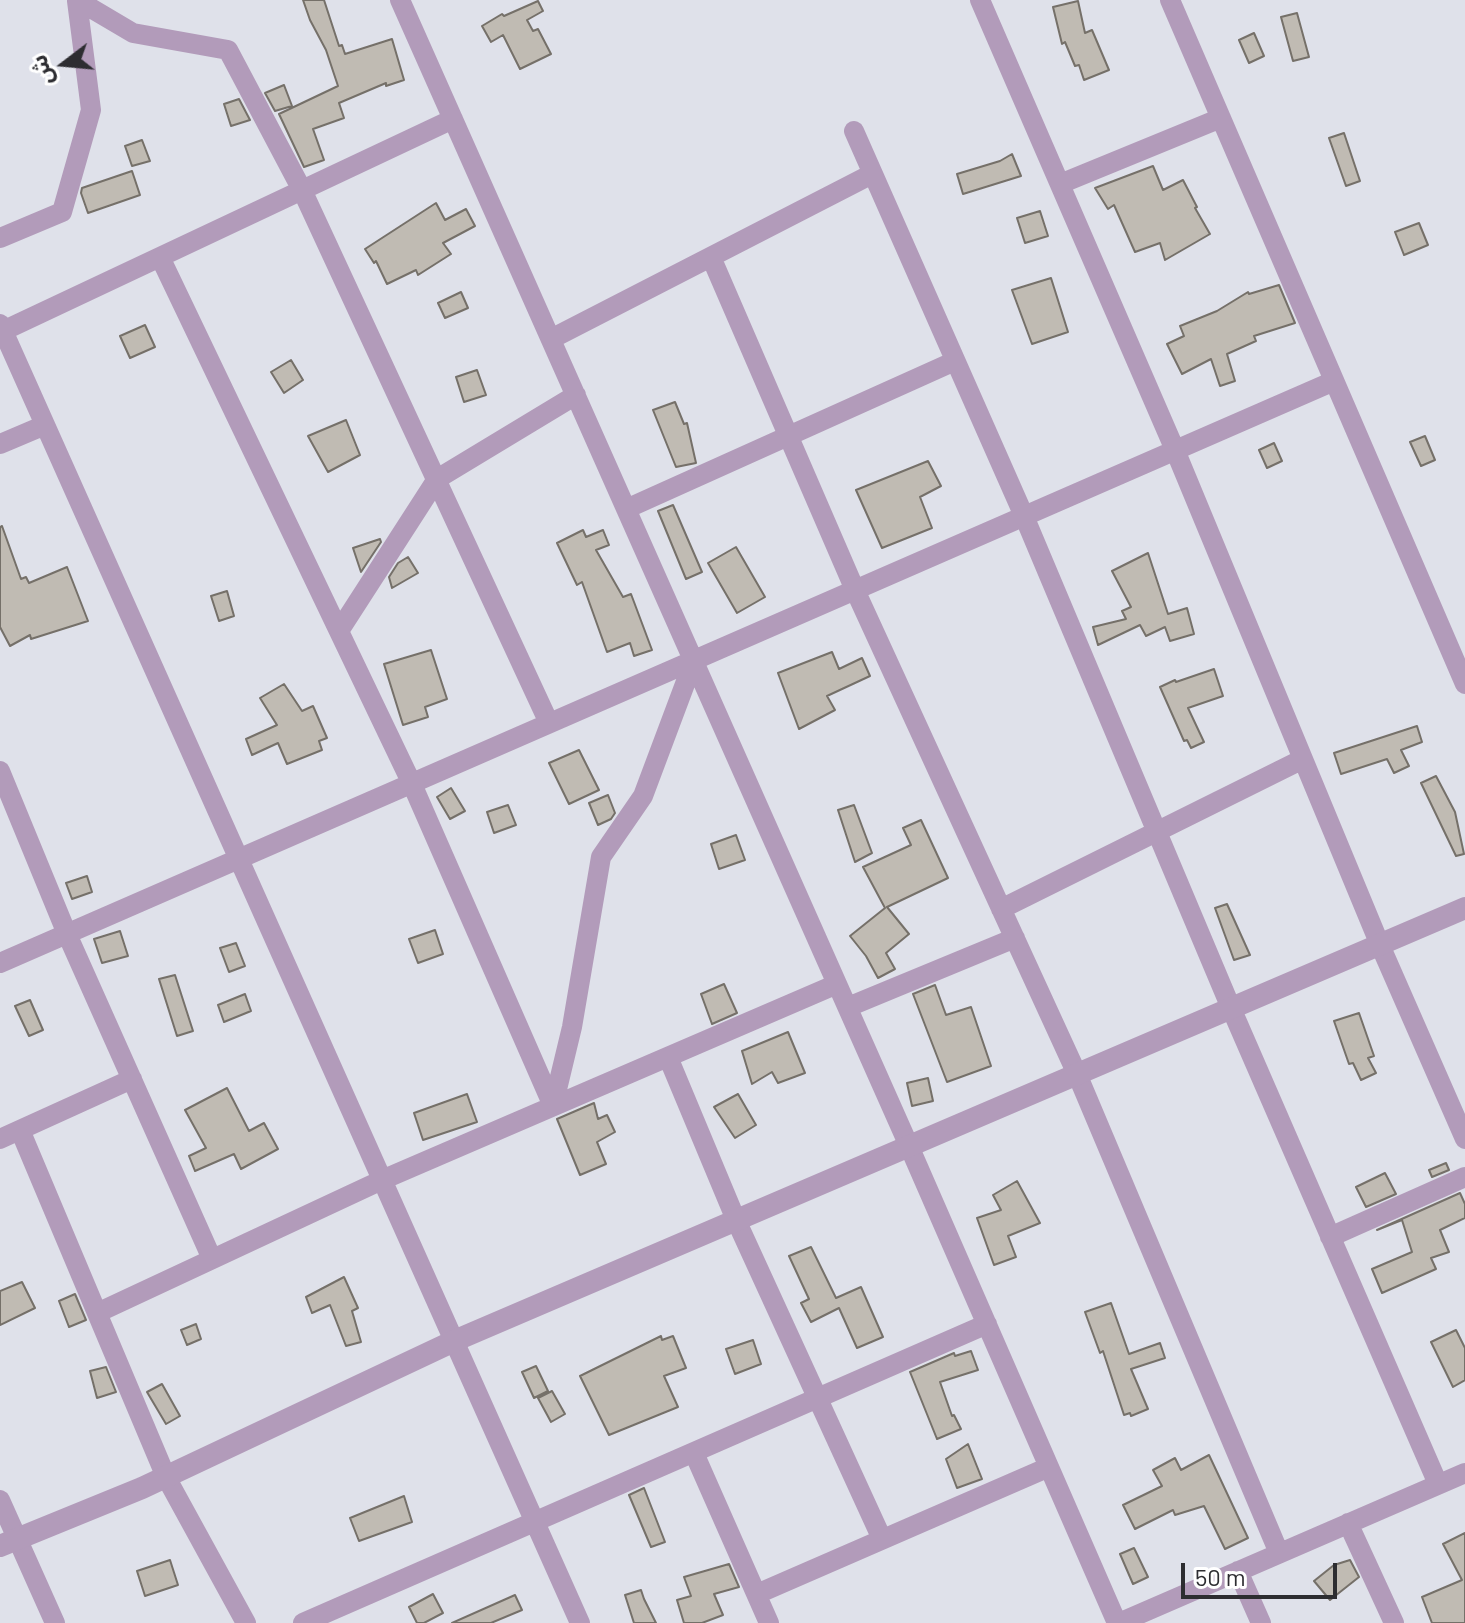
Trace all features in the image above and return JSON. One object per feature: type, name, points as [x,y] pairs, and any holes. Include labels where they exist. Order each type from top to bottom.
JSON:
[{"type":"street","points":[[77,0],[133,33],[228,50],[302,190],[549,723]]},
{"type":"street","points":[[0,238],[62,212],[91,110],[77,0]]},
{"type":"street","points":[[400,0],[1118,1623],[1465,1474]]},
{"type":"street","points":[[980,0],[1175,450],[1380,945],[1465,1139]]},
{"type":"street","points":[[1170,0],[1465,684]]},
{"type":"street","points":[[1060,184],[1221,118]]},
{"type":"street","points":[[453,119],[160,257],[2,327],[580,1623]]},
{"type":"street","points":[[854,131],[1024,516],[1231,1008],[1438,1484]]},
{"type":"street","points":[[551,339],[872,174]]},
{"type":"street","points":[[160,257],[412,784],[553,1106]]},
{"type":"street","points":[[711,257],[855,590],[1077,1074],[1279,1553]]},
{"type":"street","points":[[626,509],[955,361]]},
{"type":"street","points":[[0,963],[1334,381]]},
{"type":"street","points":[[339,631],[437,479],[576,395]]},
{"type":"street","points":[[0,444],[45,425]]},
{"type":"street","points":[[553,1106],[572,1027],[601,857],[643,796],[694,660]]},
{"type":"street","points":[[1001,909],[1303,759]]},
{"type":"street","points":[[1,774],[67,934],[212,1259]]},
{"type":"street","points":[[9,1542],[166,1477],[454,1341],[1465,908]]},
{"type":"street","points":[[848,1007],[1015,938]]},
{"type":"street","points":[[97,1313],[382,1180],[837,984]]},
{"type":"street","points":[[668,1057],[736,1220],[882,1539]]},
{"type":"street","points":[[0,1139],[132,1079]]},
{"type":"street","points":[[20,1130],[166,1477],[246,1623]]},
{"type":"street","points":[[1330,1237],[1465,1177]]},
{"type":"street","points":[[303,1623],[987,1324]]},
{"type":"street","points":[[694,1453],[769,1623]]},
{"type":"street","points":[[757,1594],[1049,1467]]},
{"type":"street","points":[[0,1500],[9,1542],[55,1623]]},
{"type":"street","points":[[1348,1523],[1394,1623]]},
{"type":"street","points":[[1238,1571],[1261,1623]]},
{"type":"building","points":[[303,0],[324,0],[339,46],[342,45],[345,54],[392,39],[404,80],[386,86],[386,83],[339,103],[344,118],[313,129],[324,160],[304,167],[279,114],[338,86],[326,50]]},
{"type":"building","points":[[538,1],[543,11],[527,20],[533,31],[538,29],[551,54],[520,69],[503,35],[491,42],[482,26],[502,14],[504,16]]},
{"type":"building","points":[[1078,1],[1085,33],[1092,30],[1109,70],[1084,80],[1065,42],[1062,44],[1053,7]]},
{"type":"building","points":[[1297,13],[1309,57],[1293,61],[1281,17]]},
{"type":"building","points":[[1254,33],[1264,56],[1249,63],[1239,40]]},
{"type":"building","points":[[284,85],[292,106],[275,111],[265,93]]},
{"type":"building","points":[[239,99],[250,120],[231,126],[224,104]]},
{"type":"building","points":[[1344,133],[1360,181],[1346,186],[1329,138]]},
{"type":"building","points":[[142,140],[150,161],[132,166],[125,146]]},
{"type":"building","points":[[1012,154],[1021,176],[963,194],[957,174],[1000,161]]},
{"type":"building","points":[[1153,166],[1163,190],[1183,180],[1210,234],[1165,260],[1160,243],[1135,252],[1114,205],[1108,209],[1095,188]]},
{"type":"building","points":[[132,171],[140,195],[88,213],[82,188]]},
{"type":"building","points":[[436,203],[445,220],[466,209],[475,226],[443,243],[451,254],[418,275],[416,270],[387,284],[376,261],[374,263],[365,249]]},
{"type":"building","points":[[1040,211],[1048,236],[1025,243],[1017,218]]},
{"type":"building","points":[[1419,223],[1428,245],[1404,255],[1395,232]]},
{"type":"building","points":[[1051,278],[1068,332],[1032,344],[1012,290]]},
{"type":"building","points":[[1279,285],[1295,323],[1254,336],[1256,341],[1227,354],[1235,381],[1220,386],[1211,359],[1182,374],[1167,344],[1184,336],[1180,326],[1217,311],[1248,292]]},
{"type":"building","points":[[461,292],[468,308],[445,318],[438,303]]},
{"type":"building","points":[[145,325],[155,347],[130,358],[120,336]]},
{"type":"building","points":[[291,360],[303,380],[284,393],[271,372]]},
{"type":"building","points":[[477,370],[486,395],[464,402],[456,377]]},
{"type":"building","points":[[675,402],[684,424],[687,423],[696,463],[676,467],[653,410]]},
{"type":"building","points":[[346,420],[360,455],[328,472],[308,436]]},
{"type":"building","points":[[1425,436],[1435,460],[1421,466],[1410,442]]},
{"type":"building","points":[[1274,443],[1282,461],[1267,468],[1259,450]]},
{"type":"building","points":[[928,461],[941,486],[920,497],[932,528],[882,548],[856,490]]},
{"type":"building","points":[[673,505],[702,572],[686,579],[658,511]]},
{"type":"building","points":[[2,526],[21,579],[26,577],[29,583],[67,567],[88,621],[31,639],[30,635],[10,646],[0,627]]},
{"type":"building","points":[[583,530],[586,537],[603,530],[609,545],[596,550],[623,597],[631,594],[652,650],[634,656],[630,643],[607,652],[582,582],[577,585],[557,543]]},
{"type":"building","points":[[380,539],[381,542],[361,572],[353,548]]},
{"type":"building","points":[[736,547],[765,597],[737,613],[708,563]]},
{"type":"building","points":[[1148,553],[1168,614],[1187,608],[1194,634],[1170,641],[1165,627],[1146,636],[1140,625],[1098,645],[1093,627],[1126,619],[1122,611],[1131,607],[1112,571]]},
{"type":"building","points":[[408,557],[418,573],[392,588],[389,577],[398,563]]},
{"type":"building","points":[[227,591],[234,616],[219,621],[211,596]]},
{"type":"building","points":[[431,650],[447,699],[425,707],[428,717],[403,725],[384,664]]},
{"type":"building","points":[[832,652],[839,669],[862,658],[870,676],[827,696],[835,710],[799,729],[778,673]]},
{"type":"building","points":[[1214,669],[1223,696],[1188,708],[1204,742],[1191,748],[1187,740],[1184,741],[1160,687]]},
{"type":"building","points":[[284,684],[302,711],[313,706],[327,738],[319,741],[322,750],[287,764],[278,743],[252,755],[246,739],[277,725],[260,698]]},
{"type":"building","points":[[1417,726],[1422,742],[1401,750],[1409,766],[1394,773],[1387,759],[1341,774],[1334,753]]},
{"type":"building","points":[[579,750],[599,790],[569,804],[549,763]]},
{"type":"building","points":[[1436,776],[1455,812],[1464,854],[1456,856],[1421,783]]},
{"type":"building","points":[[451,788],[465,811],[450,819],[437,797]]},
{"type":"building","points":[[608,795],[615,813],[611,819],[598,825],[589,803]]},
{"type":"building","points":[[508,805],[516,825],[494,833],[487,812]]},
{"type":"building","points":[[854,805],[872,853],[855,862],[838,810]]},
{"type":"building","points":[[921,820],[948,878],[887,907],[909,934],[886,953],[895,969],[878,978],[850,936],[885,908],[863,867],[911,845],[903,828]]},
{"type":"building","points":[[736,835],[745,860],[719,869],[711,844]]},
{"type":"building","points":[[87,876],[92,892],[72,899],[66,883]]},
{"type":"building","points":[[1227,904],[1250,955],[1234,960],[1215,908]]},
{"type":"building","points":[[435,930],[443,954],[418,963],[409,939]]},
{"type":"building","points":[[120,931],[128,956],[102,963],[94,939]]},
{"type":"building","points":[[236,943],[245,966],[229,972],[220,948]]},
{"type":"building","points":[[175,975],[193,1031],[177,1036],[159,979]]},
{"type":"building","points":[[724,984],[737,1013],[712,1024],[701,994]]},
{"type":"building","points":[[935,985],[946,1015],[971,1007],[991,1066],[947,1082],[913,994]]},
{"type":"building","points":[[245,994],[251,1011],[224,1022],[218,1005]]},
{"type":"building","points":[[30,1000],[43,1030],[29,1036],[15,1006]]},
{"type":"building","points":[[1359,1013],[1374,1056],[1368,1058],[1376,1073],[1361,1080],[1353,1063],[1349,1064],[1334,1021]]},
{"type":"building","points":[[788,1032],[805,1073],[778,1083],[772,1072],[752,1084],[742,1051]]},
{"type":"building","points":[[928,1078],[933,1101],[912,1106],[907,1083]]},
{"type":"building","points":[[227,1088],[249,1131],[264,1123],[278,1149],[241,1169],[234,1154],[195,1171],[189,1156],[206,1148],[185,1110]]},
{"type":"building","points":[[467,1094],[477,1122],[423,1140],[414,1113]]},
{"type":"building","points":[[738,1094],[756,1125],[735,1138],[714,1107]]},
{"type":"building","points":[[594,1103],[598,1119],[607,1115],[615,1132],[597,1142],[606,1164],[580,1175],[557,1119]]},
{"type":"building","points":[[1446,1163],[1449,1170],[1432,1177],[1429,1170]]},
{"type":"building","points":[[1385,1173],[1396,1194],[1366,1207],[1356,1187]]},
{"type":"building","points":[[1017,1181],[1040,1223],[1008,1236],[1016,1257],[994,1265],[977,1218],[1001,1210],[993,1195]]},
{"type":"building","points":[[1460,1193],[1465,1204],[1465,1218],[1440,1230],[1449,1252],[1431,1258],[1436,1269],[1382,1293],[1372,1269],[1412,1252],[1402,1220],[1377,1230]]},
{"type":"building","points":[[811,1247],[836,1298],[861,1287],[883,1337],[857,1348],[839,1308],[811,1322],[801,1303],[809,1299],[789,1256]]},
{"type":"building","points":[[344,1277],[358,1308],[352,1311],[361,1342],[346,1346],[330,1305],[312,1313],[306,1297]]},
{"type":"building","points":[[22,1282],[35,1308],[0,1325],[0,1291]]},
{"type":"building","points":[[75,1294],[86,1320],[69,1327],[59,1301]]},
{"type":"building","points":[[1111,1303],[1129,1354],[1160,1343],[1165,1358],[1131,1369],[1148,1409],[1131,1416],[1130,1413],[1124,1415],[1103,1351],[1100,1353],[1085,1312]]},
{"type":"building","points":[[196,1324],[201,1339],[187,1345],[181,1330]]},
{"type":"building","points":[[1456,1330],[1465,1348],[1465,1380],[1453,1387],[1431,1342]]},
{"type":"building","points":[[661,1336],[662,1340],[673,1336],[686,1368],[664,1376],[678,1407],[609,1435],[580,1376]]},
{"type":"building","points":[[753,1340],[761,1364],[735,1374],[726,1349]]},
{"type":"building","points":[[971,1351],[978,1370],[940,1382],[952,1416],[961,1429],[937,1439],[910,1372],[954,1353],[955,1356]]},
{"type":"building","points":[[536,1366],[548,1391],[534,1398],[522,1372]]},
{"type":"building","points":[[106,1367],[116,1392],[97,1398],[90,1371]]},
{"type":"building","points":[[162,1384],[180,1416],[166,1424],[147,1392]]},
{"type":"building","points":[[552,1391],[565,1414],[551,1422],[538,1398]]},
{"type":"building","points":[[968,1444],[982,1479],[957,1488],[946,1459]]},
{"type":"building","points":[[1209,1455],[1248,1538],[1225,1549],[1204,1506],[1175,1515],[1173,1510],[1135,1529],[1123,1505],[1162,1486],[1153,1470],[1175,1458],[1181,1470]]},
{"type":"building","points":[[644,1488],[665,1542],[651,1547],[629,1495]]},
{"type":"building","points":[[404,1496],[412,1522],[359,1541],[350,1518]]},
{"type":"building","points":[[1465,1533],[1465,1623],[1432,1623],[1422,1597],[1462,1580],[1443,1544]]},
{"type":"building","points":[[1134,1548],[1148,1577],[1133,1584],[1120,1554]]},
{"type":"building","points":[[170,1560],[178,1585],[145,1596],[137,1571]]},
{"type":"building","points":[[1350,1560],[1359,1577],[1330,1600],[1314,1581],[1334,1565]]},
{"type":"building","points":[[729,1564],[739,1587],[714,1594],[723,1615],[702,1623],[684,1623],[677,1600],[691,1596],[684,1577]]},
{"type":"building","points":[[641,1590],[656,1623],[634,1623],[625,1595]]},
{"type":"building","points":[[433,1594],[443,1613],[424,1623],[417,1623],[409,1607]]},
{"type":"building","points":[[515,1595],[522,1610],[491,1623],[452,1623]]}]
